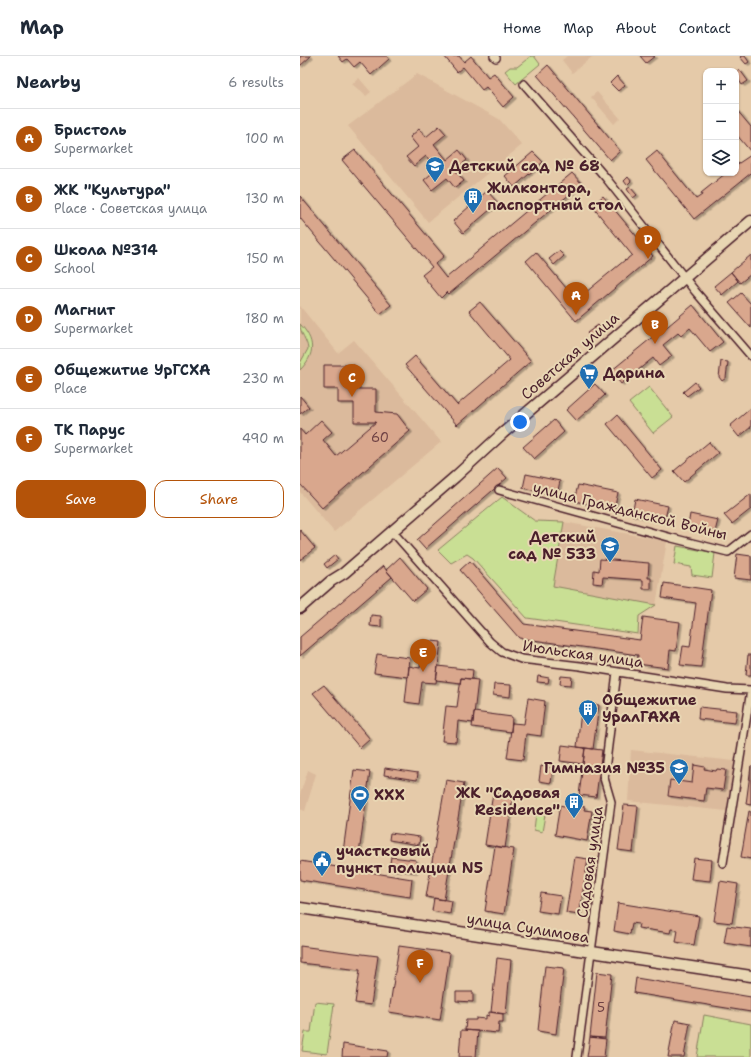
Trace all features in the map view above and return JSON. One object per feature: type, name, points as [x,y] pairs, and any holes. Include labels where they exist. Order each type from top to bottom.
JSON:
[{"type":"street","points":[[524,84],[606,178],[684,278],[751,356]]},
{"type":"street","name":"Советская улица","points":[[300,608],[331,581],[344,573],[503,433],[751,222]]},
{"type":"street","name":"улица Гражданской Войны","points":[[499,490],[728,552],[751,534]]},
{"type":"street","name":"Июльская улица","points":[[392,531],[490,642],[502,652],[521,659],[727,689],[751,690]]},
{"type":"street","name":"Садовая улица","points":[[577,1057],[611,802],[604,778],[617,672]]},
{"type":"street","points":[[724,864],[751,690]]},
{"type":"street","name":"улица Сулимова","points":[[300,908],[751,976]]},
{"type":"shaded area","points":[[567,56],[593,56],[572,73],[562,60]]},
{"type":"shaded area","name":"Детский сад № 68","points":[[417,74],[499,119],[522,145],[428,222],[348,126]]},
{"type":"shaded area","points":[[359,78],[371,92],[366,96],[352,84]]},
{"type":"shaded area","points":[[597,92],[620,118],[614,124],[591,97]]},
{"type":"shaded area","points":[[300,306],[338,353],[354,340],[441,442],[334,532],[300,492]]},
{"type":"shaded area","name":"Детский сад № 533","points":[[564,522],[667,541],[656,605],[552,586]]},
{"type":"shaded area","name":"Гимназия №35","points":[[631,750],[734,761],[727,811],[628,801]]},
{"type":"shaded area","points":[[308,770],[316,774],[305,811],[300,809],[300,794]]},
{"type":"green space","points":[[531,56],[534,56],[540,64],[516,84],[505,71],[510,67],[517,67]]},
{"type":"green space","points":[[300,324],[309,336],[312,347],[309,358],[300,370],[300,363],[308,349]]},
{"type":"green space","points":[[649,387],[673,417],[653,433],[629,403]]},
{"type":"green space","points":[[502,497],[535,521],[564,522],[553,586],[656,605],[639,616],[638,634],[527,618],[473,558],[467,554],[451,563],[438,550]]},
{"type":"green space","points":[[677,546],[715,553],[712,578],[692,575],[691,567],[674,564]]},
{"type":"green space","points":[[536,813],[545,815],[542,832],[534,830]]},
{"type":"green space","points":[[315,1002],[334,1004],[327,1054],[302,1051],[305,1032],[311,1032]]},
{"type":"green space","points":[[704,1015],[751,1024],[751,1057],[697,1057]]},
{"type":"building","points":[[300,56],[311,56],[300,66]]},
{"type":"building","points":[[338,56],[387,56],[389,59],[371,75],[360,62],[354,67],[347,59],[343,62]]},
{"type":"building","points":[[444,56],[459,56],[464,62],[471,56],[488,77],[494,73],[514,97],[503,107],[486,87],[482,90],[463,67],[457,72]]},
{"type":"building","points":[[640,56],[655,56],[646,63]]},
{"type":"building","points":[[745,56],[749,62],[746,64],[740,57]]},
{"type":"building","points":[[548,65],[620,151],[610,160],[537,75]]},
{"type":"building","points":[[739,70],[748,81],[742,85],[739,80]]},
{"type":"building","points":[[617,76],[625,85],[618,91],[610,83]]},
{"type":"building","points":[[739,113],[751,127],[751,152],[739,138]]},
{"type":"building","points":[[439,126],[446,134],[434,144],[447,160],[459,150],[467,160],[455,170],[464,181],[455,188],[447,178],[432,190],[424,180],[437,169],[426,156],[414,166],[406,157],[418,147],[410,137],[419,129],[426,137]]},
{"type":"building","points":[[355,150],[444,256],[435,264],[446,278],[572,173],[582,184],[449,294],[447,292],[441,298],[422,275],[432,267],[342,160]]},
{"type":"building","points":[[657,151],[696,199],[702,195],[701,193],[722,176],[739,176],[739,163],[751,155],[751,173],[694,219],[646,160]]},
{"type":"building","points":[[533,152],[543,162],[514,187],[505,176]]},
{"type":"building","points":[[628,177],[631,181],[627,185],[624,181]]},
{"type":"building","points":[[630,187],[637,195],[633,198],[627,189]]},
{"type":"building","name":"Жилконтора, паспортный стол","points":[[487,191],[498,203],[463,233],[453,221]]},
{"type":"building","points":[[300,196],[391,305],[380,314],[300,218]]},
{"type":"building","points":[[603,196],[653,256],[576,321],[526,261],[536,252],[577,301],[625,260],[626,261],[632,255],[592,206]]},
{"type":"building","points":[[559,251],[564,256],[554,265],[549,259]]},
{"type":"building","points":[[751,255],[751,274],[740,283],[731,272]]},
{"type":"building","points":[[731,272],[738,281],[722,295],[714,286]]},
{"type":"building","points":[[741,293],[751,304],[751,328],[729,303]]},
{"type":"building","points":[[480,302],[531,361],[457,425],[405,365],[415,356],[457,405],[510,360],[469,311]]},
{"type":"building","points":[[693,305],[723,342],[710,352],[690,328],[681,336],[678,333],[663,345],[672,356],[659,366],[653,358],[621,384],[611,371]]},
{"type":"building","points":[[598,325],[602,329],[591,338],[587,333]]},
{"type":"building","points":[[721,361],[728,362],[726,378],[722,381],[719,377]]},
{"type":"building","points":[[324,365],[354,365],[354,389],[376,389],[376,412],[397,414],[410,431],[322,508],[300,484],[300,429],[305,435],[321,420],[332,432],[323,440],[336,456],[376,422],[354,422],[354,403],[338,403],[338,389],[324,389]]},
{"type":"building","points":[[695,382],[699,387],[687,396],[683,392]]},
{"type":"building","points":[[595,384],[605,395],[576,421],[566,410]]},
{"type":"building","points":[[300,396],[309,407],[300,414]]},
{"type":"building","points":[[751,408],[751,427],[739,437],[730,426]]},
{"type":"building","points":[[617,415],[662,470],[652,478],[607,424]]},
{"type":"building","points":[[554,420],[564,432],[534,459],[523,447]]},
{"type":"building","points":[[709,442],[718,453],[684,482],[674,471]]},
{"type":"building","points":[[498,468],[507,478],[425,549],[417,540]]},
{"type":"building","points":[[526,474],[560,481],[557,495],[523,488]]},
{"type":"building","points":[[578,485],[618,493],[614,509],[574,501]]},
{"type":"building","points":[[751,494],[751,509],[732,524],[724,515]]},
{"type":"building","points":[[635,499],[668,506],[664,522],[632,515]]},
{"type":"building","points":[[690,514],[718,520],[715,532],[688,526]]},
{"type":"building","points":[[300,530],[315,548],[300,560]]},
{"type":"building","points":[[737,554],[751,556],[751,580],[734,578]]},
{"type":"building","points":[[335,555],[338,559],[327,568],[324,564]]},
{"type":"building","points":[[400,557],[427,589],[413,601],[386,570]]},
{"type":"building","points":[[600,559],[649,563],[648,578],[651,578],[651,589],[643,589],[643,580],[603,577],[602,584],[593,583],[594,570],[599,571]]},
{"type":"building","points":[[470,561],[524,624],[640,640],[643,617],[680,622],[676,651],[670,650],[668,668],[637,664],[638,655],[519,638],[460,570]]},
{"type":"building","points":[[383,566],[392,577],[300,656],[300,637]]},
{"type":"building","points":[[664,583],[711,590],[701,667],[680,665],[683,646],[690,647],[696,603],[662,598]]},
{"type":"building","points":[[371,615],[381,616],[381,627],[370,626]]},
{"type":"building","points":[[423,640],[441,642],[436,683],[422,682],[419,704],[405,702],[409,666],[420,668]]},
{"type":"building","points":[[377,654],[410,658],[408,677],[374,673]]},
{"type":"building","points":[[748,655],[751,655],[751,675],[746,675]]},
{"type":"building","points":[[438,666],[473,670],[472,679],[461,678],[460,683],[436,680]]},
{"type":"building","points":[[538,676],[549,678],[548,683],[537,682]]},
{"type":"building","points":[[561,676],[572,677],[571,685],[560,684]]},
{"type":"building","points":[[461,678],[478,680],[473,723],[458,721],[456,742],[442,741],[446,706],[457,707]]},
{"type":"building","points":[[494,684],[511,685],[510,697],[493,695]]},
{"type":"building","points":[[324,685],[370,739],[360,748],[313,693]]},
{"type":"building","points":[[528,698],[545,701],[541,736],[526,734],[523,760],[507,758],[512,723],[524,724]]},
{"type":"building","name":"Общежитие УралГАХА","points":[[582,703],[599,705],[593,749],[577,747]]},
{"type":"building","points":[[699,707],[737,711],[735,723],[698,719]]},
{"type":"building","points":[[474,712],[512,717],[511,732],[472,727]]},
{"type":"building","points":[[562,745],[585,748],[583,764],[560,761]]},
{"type":"building","points":[[585,748],[602,750],[596,797],[579,795]]},
{"type":"building","points":[[694,765],[705,767],[704,769],[716,771],[717,769],[726,770],[723,790],[706,788],[704,801],[668,796],[670,780],[692,783]]},
{"type":"building","points":[[541,766],[553,768],[551,783],[539,781]]},
{"type":"building","points":[[751,766],[751,805],[746,804]]},
{"type":"building","points":[[385,768],[418,773],[417,780],[384,775]]},
{"type":"building","points":[[354,770],[370,772],[359,854],[343,852]]},
{"type":"building","points":[[446,780],[464,783],[444,900],[426,897]]},
{"type":"building","points":[[493,793],[513,796],[505,848],[485,845]]},
{"type":"building","name":"ЖК \"Садовая Residence\"","points":[[567,804],[585,807],[584,810],[592,811],[587,841],[555,835],[560,805],[567,807]]},
{"type":"building","points":[[624,805],[638,806],[633,852],[618,850]]},
{"type":"building","points":[[749,811],[751,812],[751,859],[741,857]]},
{"type":"building","points":[[390,833],[420,837],[419,845],[389,840]]},
{"type":"building","points":[[495,846],[514,849],[504,914],[485,911]]},
{"type":"building","points":[[391,857],[416,860],[415,872],[389,869]]},
{"type":"building","points":[[575,857],[588,859],[579,915],[566,913]]},
{"type":"building","points":[[694,858],[712,860],[710,881],[691,879]]},
{"type":"building","points":[[300,861],[412,879],[410,897],[300,880]]},
{"type":"building","points":[[720,881],[738,884],[732,923],[714,921]]},
{"type":"building","points":[[541,893],[561,896],[558,914],[538,911]]},
{"type":"building","points":[[434,898],[452,901],[450,914],[432,911]]},
{"type":"building","points":[[618,903],[699,916],[694,945],[676,942],[678,930],[671,929],[670,933],[638,928],[639,924],[632,923],[630,934],[614,931]]},
{"type":"building","points":[[727,926],[751,929],[751,947],[724,943]]},
{"type":"building","points":[[300,946],[378,956],[371,1005],[355,1003],[360,970],[300,963]]},
{"type":"building","points":[[399,946],[450,953],[440,1020],[389,1012]]},
{"type":"building","points":[[497,958],[511,960],[506,1014],[491,1012]]},
{"type":"building","points":[[545,966],[564,968],[556,1034],[538,1031]]},
{"type":"building","points":[[597,972],[612,974],[605,1038],[590,1037]]},
{"type":"building","points":[[636,978],[751,997],[751,1012],[634,993]]},
{"type":"building","points":[[456,992],[473,992],[473,1002],[456,1001]]},
{"type":"building","points":[[489,1012],[503,1014],[503,1022],[499,1022],[498,1033],[465,1030],[466,1020],[476,1020],[476,1018],[486,1019],[486,1015],[489,1016]]},
{"type":"building","points":[[675,1020],[690,1023],[684,1057],[668,1057]]},
{"type":"building","points":[[461,1030],[478,1031],[476,1057],[459,1057]]},
{"type":"building","points":[[590,1037],[606,1039],[604,1057],[587,1057]]},
{"type":"building","points":[[343,1044],[388,1051],[387,1057],[342,1057]]},
{"type":"place","name":"Детский сад № 68","points":[[435,183]]},
{"type":"place","name":"Жилконтора, паспортный стол","points":[[473,214]]},
{"type":"place","name":"Магнит","points":[[648,259]]},
{"type":"place","name":"Бристоль","points":[[576,315]]},
{"type":"place","name":"ЖК \"Культура\"","points":[[655,344]]},
{"type":"place","name":"Дарина","points":[[589,390]]},
{"type":"place","name":"Школа №314","points":[[352,397]]},
{"type":"place","name":"Детский сад № 533","points":[[610,563]]},
{"type":"place","name":"Общежитие УрГСХА","points":[[423,672]]},
{"type":"place","name":"Общежитие УралГАХА","points":[[588,726]]},
{"type":"place","name":"Гимназия №35","points":[[679,785]]},
{"type":"place","name":"XXX","points":[[360,812]]},
{"type":"place","name":"ЖК \"Садовая Residence\"","points":[[574,819]]},
{"type":"place","name":"участковый пункт полиции N5","points":[[322,877]]},
{"type":"place","name":"ТК Парус","points":[[420,983]]}]
